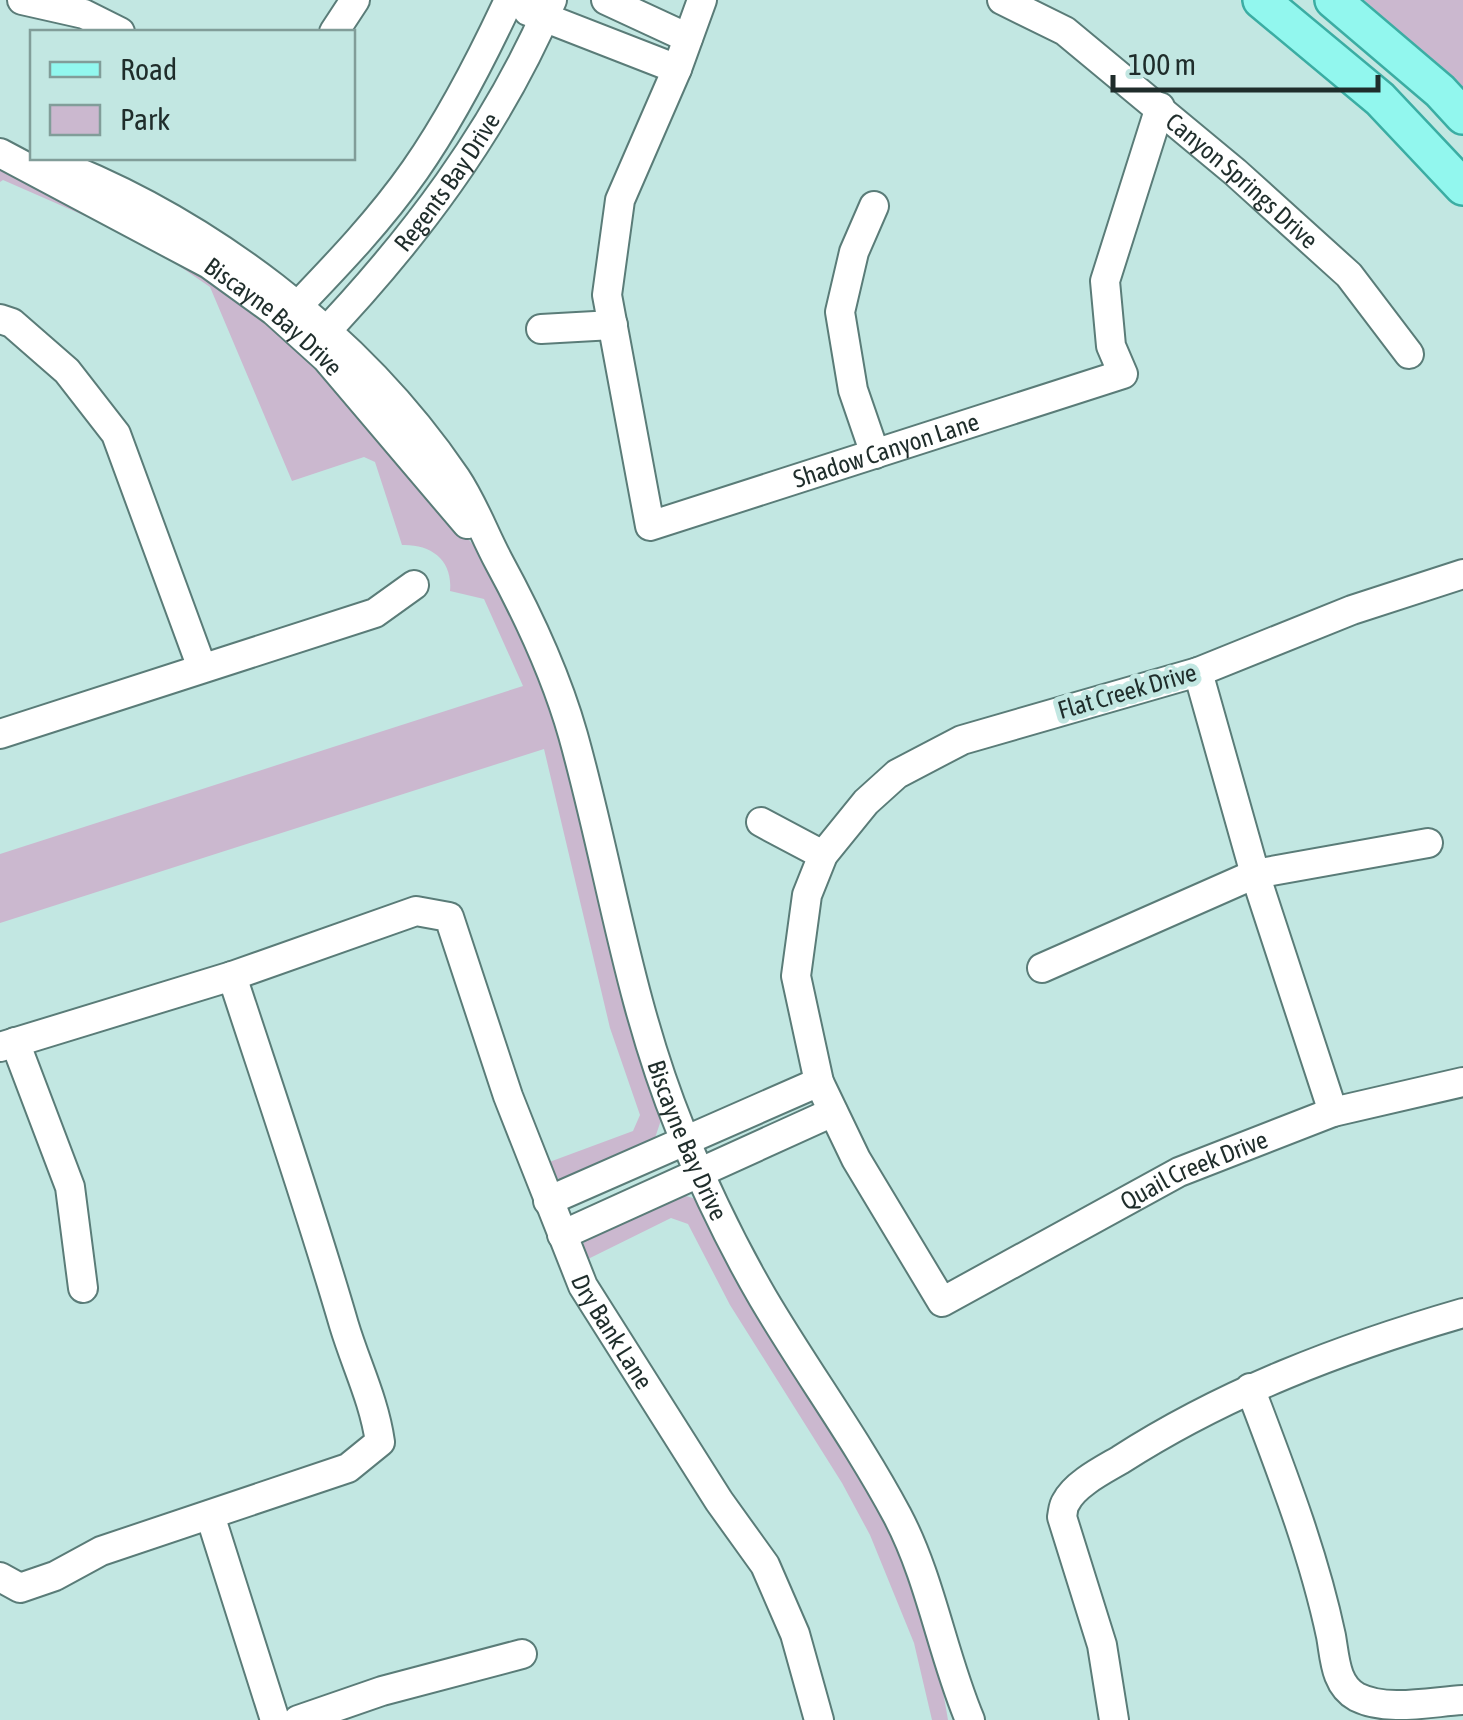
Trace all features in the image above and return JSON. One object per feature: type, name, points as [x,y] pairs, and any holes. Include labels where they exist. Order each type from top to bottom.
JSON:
[{"type":"main road","points":[[1261,0],[1380,99],[1463,187]]},
{"type":"main road","points":[[1334,0],[1440,91],[1463,116]]},
{"type":"street","points":[[22,0],[87,7],[117,30]]},
{"type":"street","points":[[335,30],[355,0]]},
{"type":"street","points":[[606,0],[688,38]]},
{"type":"street","points":[[541,329],[613,325],[607,296],[620,200],[702,0]]},
{"type":"street","name":"Canyon Springs Drive","points":[[1002,0],[1064,32],[1160,107],[1349,275],[1410,354]]},
{"type":"street","points":[[508,2],[548,9],[676,69]]},
{"type":"street","name":"Regents Bay Drive","points":[[291,313],[368,230],[416,170],[462,94],[508,2]]},
{"type":"street","name":"Regents Bay Drive","points":[[319,339],[397,254],[456,175],[500,105],[548,9]]},
{"type":"street","name":"Shadow Canyon Lane","points":[[613,325],[650,526],[1122,374],[1110,346],[1106,281],[1160,107]]},
{"type":"street","name":"Biscayne Bay Drive","points":[[0,150],[291,313]]},
{"type":"street","name":"Biscayne Bay Drive","points":[[0,150],[30,154]]},
{"type":"street","name":"Biscayne Bay Drive","points":[[48,160],[138,198],[219,247],[399,406],[454,475],[477,512],[543,651],[572,730],[632,990],[685,1141],[763,1298],[859,1447],[900,1521],[937,1618],[963,1712]]},
{"type":"street","points":[[874,206],[854,252],[840,312],[853,390],[875,454]]},
{"type":"street","points":[[0,319],[12,323],[66,371],[116,434],[202,668]]},
{"type":"street","name":"Flat Creek Drive","points":[[823,855],[866,802],[897,774],[962,740],[1198,672],[1352,610],[1463,574]]},
{"type":"street","points":[[0,734],[376,613],[414,585]]},
{"type":"street","points":[[1198,672],[1255,874],[1333,1112]]},
{"type":"street","points":[[562,1236],[833,1112],[819,1082],[796,976],[808,895],[823,855],[762,822]]},
{"type":"street","points":[[1042,968],[1255,874],[1428,842]]},
{"type":"street","name":"Dry Bank Lane","points":[[232,976],[416,912],[449,917],[508,1096],[584,1286],[719,1501],[765,1565],[795,1634],[819,1720]]},
{"type":"street","points":[[10,1583],[54,1576],[101,1551],[348,1468],[380,1442],[375,1411],[347,1336],[317,1232],[232,976],[7,1045],[70,1186],[82,1288]]},
{"type":"street","points":[[548,1202],[819,1082]]},
{"type":"street","name":"Quail Creek Drive","points":[[833,1112],[895,1228],[942,1302],[1179,1172],[1333,1112],[1463,1082]]},
{"type":"street","points":[[1114,1720],[1102,1645],[1062,1516],[1066,1500],[1092,1478],[1149,1442],[1250,1388],[1387,1335],[1463,1312]]},
{"type":"street","points":[[1250,1388],[1294,1504],[1317,1579],[1340,1682],[1355,1696],[1381,1705],[1463,1700]]},
{"type":"street","points":[[210,1515],[275,1720]]},
{"type":"street","points":[[298,1720],[382,1691],[522,1654]]},
{"type":"green space","points":[[1364,0],[1463,0],[1463,90]]},
{"type":"green space","points":[[0,163],[181,256],[294,342],[431,490],[483,558],[517,620],[564,742],[662,1117],[654,1141],[562,1180],[551,1176],[544,1164],[633,1131],[640,1115],[610,1028],[544,749],[0,923],[0,854],[523,686],[484,599],[450,591],[448,571],[438,556],[422,547],[402,545],[375,462],[364,457],[292,481],[210,287],[108,226],[0,182]]},
{"type":"green space","points":[[682,1195],[693,1198],[702,1207],[876,1505],[927,1628],[948,1720],[932,1720],[914,1643],[870,1535],[842,1483],[730,1305],[688,1224],[671,1218],[586,1260],[582,1249],[586,1235]]}]
